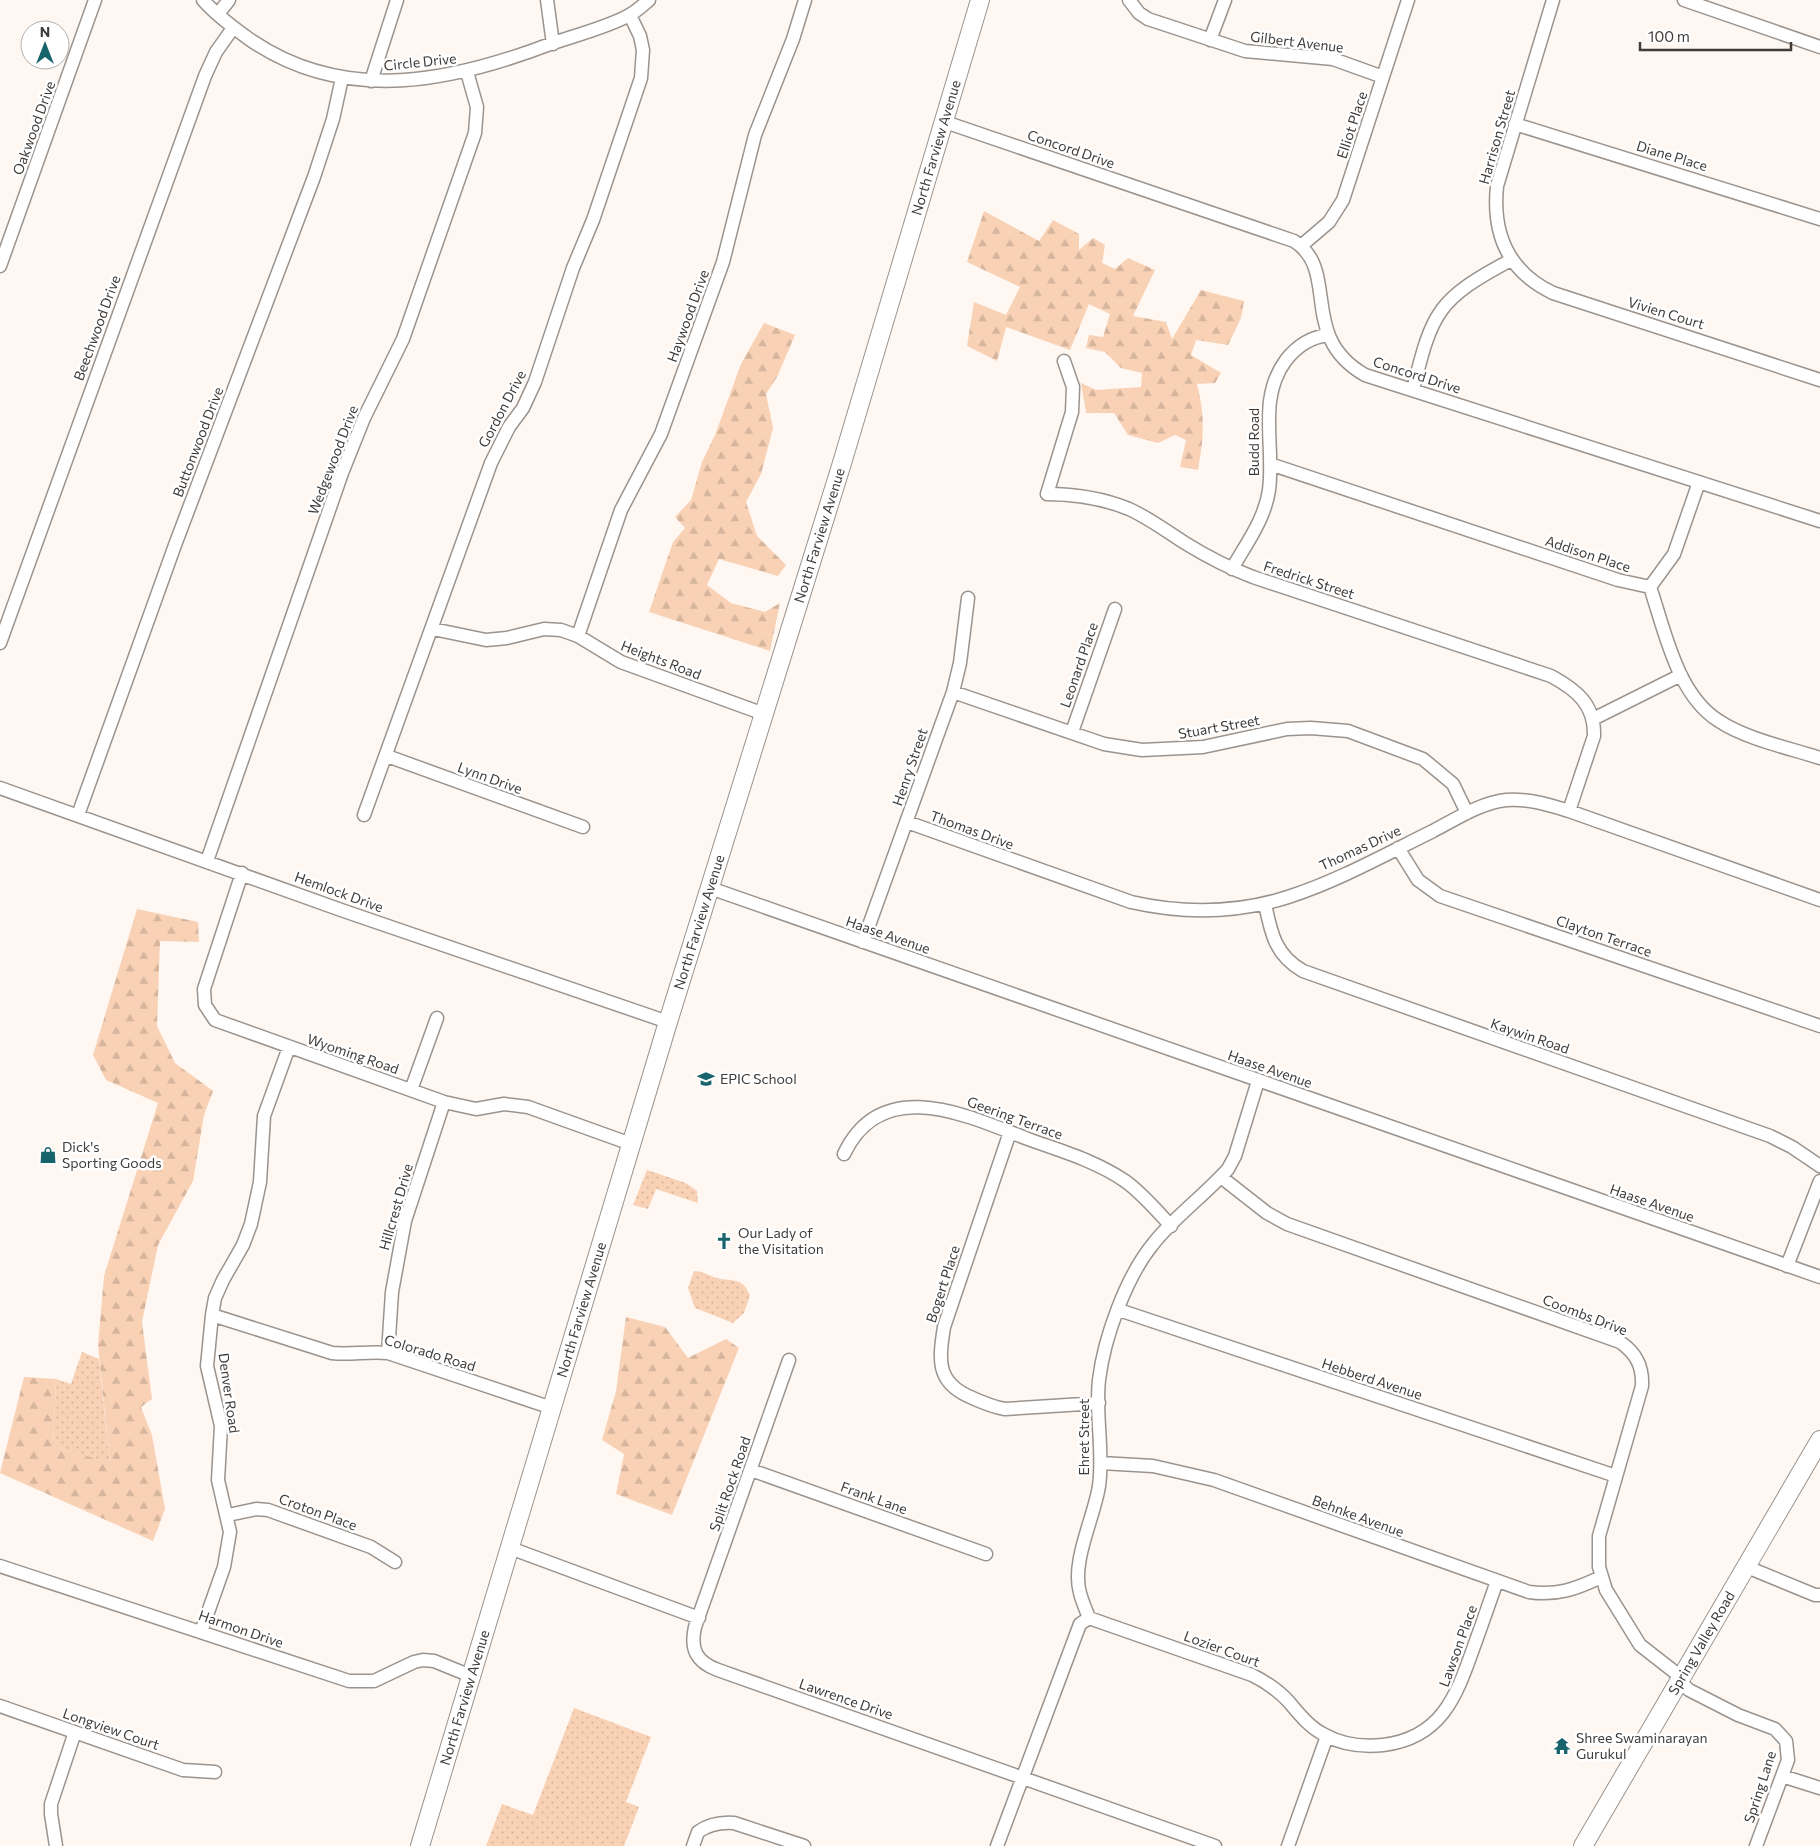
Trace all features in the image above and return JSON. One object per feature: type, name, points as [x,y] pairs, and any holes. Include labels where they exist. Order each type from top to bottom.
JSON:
[{"type":"street","name":"Oakwood Drive","points":[[0,266],[95,0]]},
{"type":"street","name":"Circle Drive","points":[[203,0],[233,28],[287,62],[342,78],[371,81],[439,77],[500,64],[630,15],[649,0]]},
{"type":"street","points":[[218,14],[229,0]]},
{"type":"street","points":[[371,81],[397,0]]},
{"type":"street","points":[[547,0],[553,44]]},
{"type":"street","name":"Haywood Drive","points":[[578,636],[621,510],[661,434],[723,262],[756,134],[793,39],[805,0]]},
{"type":"street","name":"North Farview Avenue","points":[[420,1846],[668,1022],[945,122],[980,0]]},
{"type":"street","name":"Gilbert Avenue","points":[[1129,0],[1139,13],[1148,19],[1210,40],[1263,54],[1333,59],[1383,77]]},
{"type":"street","points":[[1210,40],[1225,0]]},
{"type":"street","name":"Elliot Place","points":[[1301,246],[1329,222],[1343,200],[1408,0]]},
{"type":"street","name":"Harrison Street","points":[[1511,260],[1498,223],[1495,201],[1497,186],[1553,0]]},
{"type":"street","points":[[1684,0],[1820,47]]},
{"type":"street","name":"Gordon Drive","points":[[364,815],[433,629],[491,463],[509,427],[523,408],[535,382],[573,268],[593,220],[638,87],[643,64],[643,50],[640,36],[630,15]]},
{"type":"street","name":"Beechwood Drive","points":[[0,644],[204,76],[233,28]]},
{"type":"street","name":"Wedgewood Drive","points":[[207,861],[342,473],[364,418],[403,339],[475,133],[477,107],[467,72]]},
{"type":"street","name":"Buttonwood Drive","points":[[78,815],[179,536],[314,177],[333,119],[342,78]]},
{"type":"street","name":"Concord Drive","points":[[945,122],[1294,241],[1311,257],[1316,267],[1328,335],[1334,348],[1354,368],[1365,374],[1820,520]]},
{"type":"street","name":"Diane Place","points":[[1515,124],[1820,219]]},
{"type":"street","points":[[1413,390],[1424,342],[1439,313],[1461,289],[1511,260]]},
{"type":"street","name":"Vivien Court","points":[[1511,260],[1527,278],[1553,294],[1820,380]]},
{"type":"street","name":"Budd Road","points":[[1232,569],[1258,523],[1265,507],[1269,490],[1268,411],[1274,381],[1282,366],[1299,346],[1310,339],[1328,335]]},
{"type":"street","name":"Fredrick Street","points":[[1064,361],[1073,387],[1072,412],[1046,494],[1090,497],[1130,510],[1232,569],[1551,676],[1584,699],[1593,719]]},
{"type":"street","name":"Addison Place","points":[[1270,464],[1624,582],[1650,588]]},
{"type":"street","points":[[1699,482],[1674,554],[1650,588],[1681,675],[1694,699],[1719,721],[1732,728],[1820,758]]},
{"type":"street","name":"Henry Street","points":[[864,942],[953,692],[960,663],[968,598]]},
{"type":"street","name":"Leonard Place","points":[[1072,732],[1115,609]]},
{"type":"street","name":"Heights Road","points":[[433,629],[486,640],[507,638],[544,629],[561,630],[578,636],[622,662],[764,714]]},
{"type":"street","points":[[1569,811],[1594,736],[1593,719],[1681,675]]},
{"type":"street","name":"Stuart Street","points":[[953,692],[1104,744],[1142,750],[1203,747],[1287,729],[1310,728],[1348,731],[1423,759],[1453,784],[1467,813]]},
{"type":"street","name":"Lynn Drive","points":[[387,756],[583,827]]},
{"type":"street","name":"Hemlock Drive","points":[[0,788],[668,1022]]},
{"type":"street","name":"Thomas Drive","points":[[907,822],[1131,902],[1148,906],[1204,912],[1265,904],[1305,891],[1486,805],[1506,800],[1530,801],[1569,811],[1820,900]]},
{"type":"street","name":"Clayton Terrace","points":[[1398,848],[1418,880],[1440,896],[1820,1026]]},
{"type":"street","name":"Wyoming Road","points":[[242,873],[204,989],[205,1005],[209,1013],[223,1024],[444,1102],[476,1109],[504,1104],[528,1107],[631,1144]]},
{"type":"street","name":"Haase Avenue","points":[[710,888],[1820,1278]]},
{"type":"street","name":"Kaywin Road","points":[[1265,904],[1276,947],[1292,965],[1303,971],[1770,1136],[1792,1147],[1820,1166]]},
{"type":"street","points":[[411,1090],[437,1018]]},
{"type":"street","name":"Denver Road","points":[[201,1632],[224,1567],[230,1532],[228,1515],[219,1492],[218,1480],[222,1426],[207,1366],[212,1315],[223,1280],[242,1246],[251,1224],[260,1182],[264,1116],[289,1047]]},
{"type":"street","name":"Ehret Street","points":[[1089,1618],[1079,1592],[1078,1576],[1080,1560],[1097,1496],[1101,1463],[1099,1403],[1102,1362],[1119,1310],[1138,1264],[1154,1242],[1221,1177],[1235,1156],[1258,1082]]},
{"type":"street","name":"Hillcrest Drive","points":[[388,1353],[392,1292],[405,1221],[444,1102]]},
{"type":"street","name":"Geering Terrace","points":[[844,1154],[858,1130],[893,1111],[924,1106],[951,1110],[1110,1172],[1140,1193],[1171,1226]]},
{"type":"street","name":"Bogert Place","points":[[1010,1132],[944,1326],[942,1342],[943,1375],[955,1390],[993,1407],[1005,1409],[1099,1403]]},
{"type":"street","name":"Coombs Drive","points":[[1221,1177],[1261,1208],[1287,1224],[1610,1339],[1628,1348],[1640,1365],[1642,1386],[1599,1536],[1598,1552],[1601,1577],[1617,1610],[1640,1645],[1680,1679]]},
{"type":"street","points":[[1787,1266],[1820,1181]]},
{"type":"street","name":"Hebberd Avenue","points":[[1119,1310],[1616,1476]]},
{"type":"street","name":"Colorado Road","points":[[212,1315],[332,1353],[346,1355],[371,1352],[388,1353],[552,1408]]},
{"type":"street","name":"Split Rock Road","points":[[699,1618],[788,1360]]},
{"type":"street","name":"Spring Valley Road","points":[[1582,1846],[1820,1440]]},
{"type":"street","name":"Behnke Avenue","points":[[1101,1463],[1153,1466],[1214,1480],[1529,1592],[1545,1594],[1574,1590],[1601,1577]]},
{"type":"street","name":"Frank Lane","points":[[751,1470],[986,1554]]},
{"type":"street","name":"Croton Place","points":[[228,1515],[256,1509],[268,1510],[371,1547],[395,1562]]},
{"type":"street","points":[[510,1548],[699,1618]]},
{"type":"street","name":"Harmon Drive","points":[[0,1566],[349,1681],[374,1681],[414,1662],[423,1660],[434,1661],[471,1676]]},
{"type":"street","points":[[1747,1567],[1815,1595],[1820,1595]]},
{"type":"street","name":"Lawson Place","points":[[1326,1736],[1358,1746],[1389,1744],[1406,1739],[1434,1723],[1456,1697],[1497,1581]]},
{"type":"street","name":"Lawrence Drive","points":[[699,1618],[692,1645],[695,1653],[706,1666],[1215,1846]]},
{"type":"street","points":[[997,1846],[1080,1624],[1089,1618]]},
{"type":"street","name":"Lozier Court","points":[[1089,1618],[1252,1675],[1277,1690],[1310,1725],[1326,1736]]},
{"type":"street","name":"Spring Lane","points":[[1680,1679],[1707,1700],[1738,1715],[1768,1725],[1781,1734],[1788,1750],[1788,1760],[1756,1846]]},
{"type":"street","name":"Longview Court","points":[[0,1706],[183,1770],[215,1772]]},
{"type":"street","points":[[56,1846],[51,1814],[52,1804],[75,1732]]},
{"type":"street","points":[[1288,1846],[1326,1736]]},
{"type":"street","points":[[1782,1776],[1820,1788]]},
{"type":"street","points":[[692,1846],[698,1832],[713,1824],[734,1823],[804,1846]]},
{"type":"green space","points":[[984,211],[1039,241],[1053,220],[1079,234],[1079,250],[1093,238],[1105,245],[1102,263],[1115,269],[1128,258],[1155,270],[1133,316],[1166,322],[1172,339],[1201,290],[1244,301],[1241,318],[1228,345],[1196,340],[1191,355],[1221,373],[1215,383],[1197,384],[1203,427],[1198,470],[1180,467],[1186,440],[1175,435],[1158,443],[1128,435],[1114,413],[1086,413],[1081,383],[1096,390],[1141,387],[1142,373],[1121,368],[1105,352],[1086,348],[1089,335],[1103,337],[1110,314],[1089,304],[1070,350],[1006,327],[997,361],[967,346],[974,302],[1006,315],[1020,287],[967,262]]},
{"type":"green space","points":[[764,323],[795,335],[777,377],[766,394],[773,428],[761,474],[746,502],[757,536],[786,565],[778,576],[719,559],[707,585],[731,603],[765,612],[780,603],[770,651],[649,612],[673,542],[685,528],[675,517],[691,500],[702,462],[715,435],[741,364]]},
{"type":"green space","points":[[137,909],[198,922],[199,942],[160,941],[157,1026],[175,1063],[213,1091],[204,1115],[193,1181],[158,1245],[142,1322],[152,1399],[141,1407],[152,1435],[165,1509],[153,1541],[0,1473],[24,1377],[56,1379],[53,1446],[110,1463],[98,1345],[104,1276],[158,1103],[106,1080],[93,1055]]},
{"type":"green space","points":[[647,1170],[686,1183],[697,1191],[698,1203],[656,1189],[648,1209],[633,1205]]},
{"type":"green space","points":[[694,1271],[717,1278],[737,1281],[744,1285],[750,1295],[744,1313],[733,1323],[695,1308],[688,1288]]},
{"type":"green space","points":[[626,1317],[665,1327],[688,1358],[726,1339],[739,1348],[672,1515],[616,1494],[624,1454],[602,1440],[616,1391]]},
{"type":"green space","points":[[82,1352],[99,1359],[110,1464],[53,1446],[56,1379],[71,1384]]},
{"type":"green space","points":[[574,1708],[651,1737],[626,1802],[639,1807],[624,1846],[486,1846],[502,1804],[533,1815]]},
{"type":"place","name":"EPIC School","points":[[706,1079]]},
{"type":"place","name":"Dick's Sporting Goods","points":[[48,1155]]},
{"type":"place","name":"Our Lady of the Visitation","points":[[724,1241]]},
{"type":"place","name":"Shree Swaminarayan Gurukul","points":[[1562,1746]]}]
